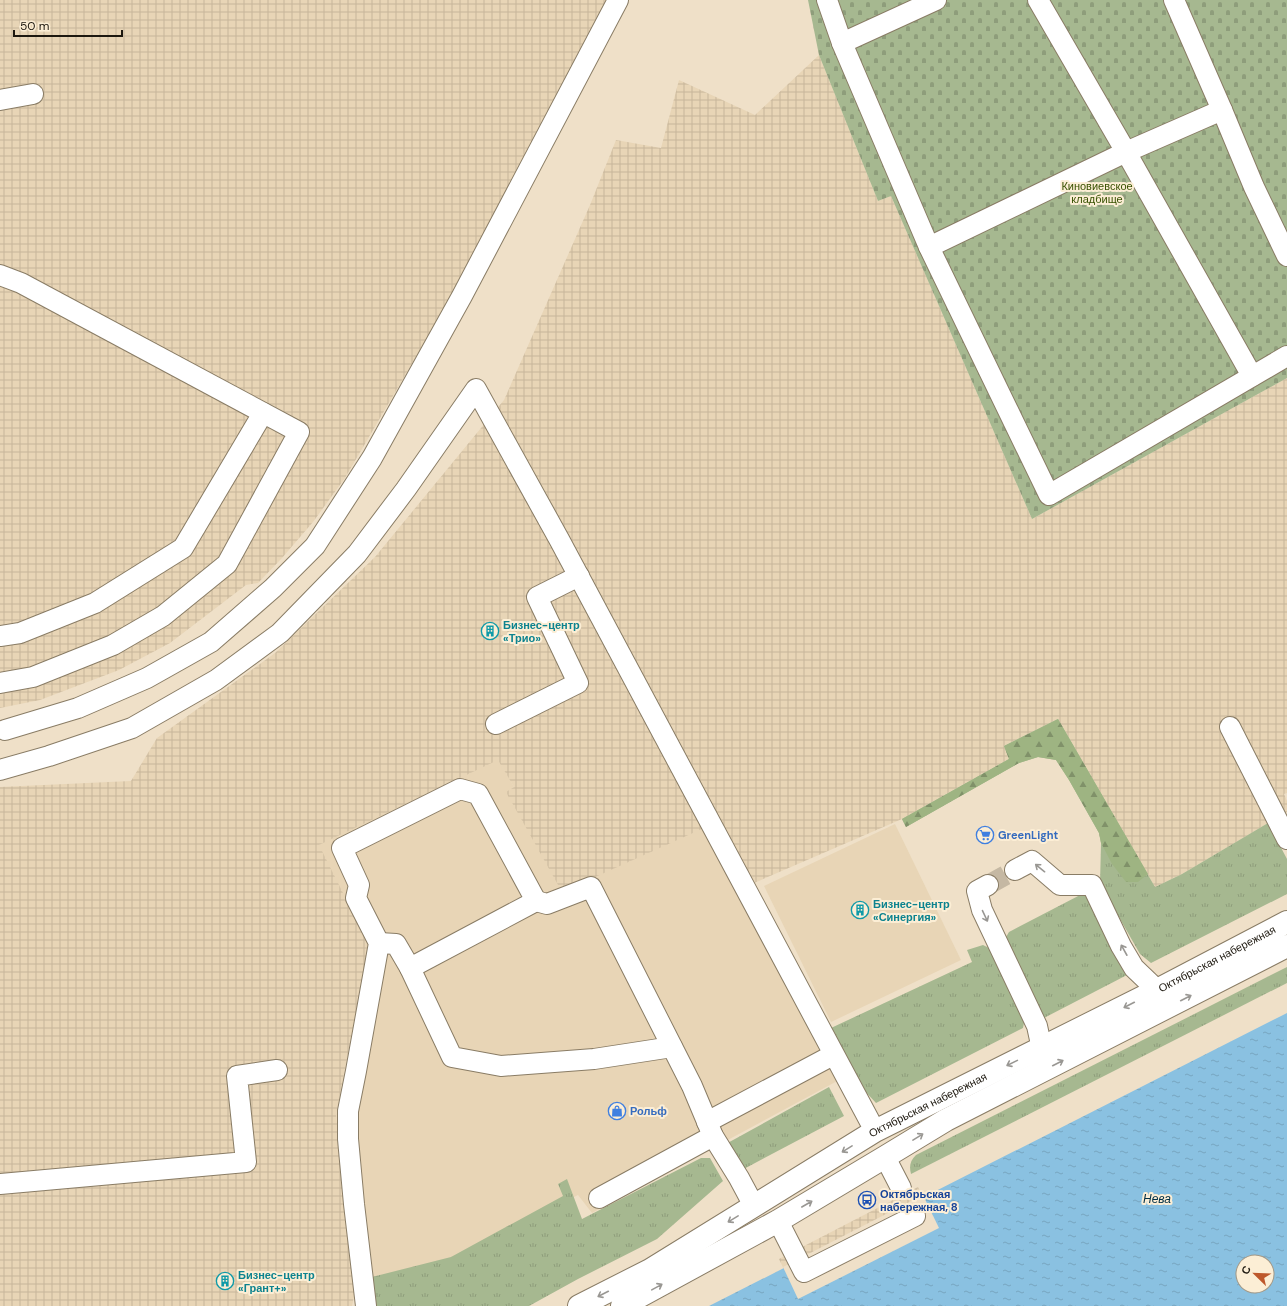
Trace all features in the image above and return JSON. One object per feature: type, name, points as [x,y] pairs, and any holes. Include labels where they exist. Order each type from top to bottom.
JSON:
[{"type":"main road","name":"Октябрьская набережная","points":[[580,1306],[650,1270],[875,1131],[1042,1049],[1287,922]]},
{"type":"main road","name":"Октябрьская набережная","points":[[622,1306],[778,1221],[946,1120],[1287,946]]},
{"type":"street","points":[[5,730],[78,708],[147,678],[211,642],[274,588],[315,546],[372,458],[462,296],[618,0]]},
{"type":"street","points":[[827,0],[842,43],[929,247],[1049,495],[1287,356]]},
{"type":"street","points":[[842,43],[936,0]]},
{"type":"street","points":[[1038,0],[1126,152],[1252,376]]},
{"type":"street","points":[[1174,0],[1254,187],[1287,256]]},
{"type":"street","points":[[0,100],[33,94]]},
{"type":"street","points":[[929,247],[1126,152],[1222,110]]},
{"type":"street","points":[[0,275],[21,283],[299,432],[227,564],[163,616],[113,644],[33,677],[0,683]]},
{"type":"street","points":[[0,770],[49,756],[132,728],[216,680],[280,633],[357,554],[406,489],[476,389],[579,576],[749,894],[833,1055],[875,1131]]},
{"type":"street","points":[[0,636],[20,633],[94,603],[183,548],[263,413]]},
{"type":"street","points":[[496,724],[578,683],[537,597],[579,576]]},
{"type":"street","points":[[1230,727],[1287,839]]},
{"type":"street","points":[[366,1306],[348,1139],[348,1111],[379,943],[356,898],[359,884],[342,848],[460,789],[478,794],[536,901]]},
{"type":"street","points":[[1015,870],[1032,861],[1060,884],[1092,885],[1121,946],[1134,968],[1157,990]]},
{"type":"street","points":[[988,886],[977,891],[982,910],[1037,1026],[1042,1049]]},
{"type":"street","points":[[410,968],[536,901],[547,904],[591,887],[692,1086],[710,1129],[754,1206]]},
{"type":"street","points":[[379,943],[396,944],[410,968],[452,1057],[501,1066],[594,1059],[672,1047]]},
{"type":"street","points":[[599,1198],[833,1055]]},
{"type":"street","points":[[0,1184],[246,1162],[237,1076],[277,1070]]},
{"type":"street","points":[[885,1158],[901,1188]]},
{"type":"street","points":[[778,1221],[804,1272],[915,1216]]},
{"type":"shaded area","points":[[0,0],[611,0],[452,295],[345,478],[313,522],[282,558],[258,583],[246,585],[170,643],[119,670],[40,700],[0,708]]},
{"type":"shaded area","points":[[819,55],[878,201],[891,196],[1032,519],[1287,378],[1287,793],[1284,794],[1287,801],[1287,812],[1182,874],[1155,887],[1058,719],[1004,746],[1009,759],[902,819],[738,890],[704,828],[562,892],[506,792],[514,787],[498,760],[319,845],[369,945],[336,1115],[356,1288],[352,1306],[0,1306],[0,787],[131,781],[157,738],[275,653],[375,557],[504,400],[590,205],[616,140],[661,148],[679,80],[755,115]]},
{"type":"shaded area","points":[[498,759],[514,787],[507,792],[704,828],[841,1079],[592,1213],[578,1195],[446,1263],[356,1288],[336,1115],[355,1021],[318,845]]},
{"type":"shaded area","points":[[895,824],[961,960],[831,1022],[764,886]]},
{"type":"shaded area","points":[[918,1187],[939,1228],[798,1299],[779,1259]]},
{"type":"green space","name":"Киновиевское кладбище","points":[[808,0],[1287,0],[1287,378],[1032,519],[891,196],[878,201],[819,55]]},
{"type":"green space","points":[[1058,719],[1155,887],[1182,874],[1268,823],[1287,859],[1287,894],[1151,963],[1140,954],[1100,884],[1101,843],[1099,833],[1056,760],[1038,757],[1019,763],[906,827],[902,819],[1009,759],[1004,746]]},
{"type":"green space","points":[[1058,719],[1148,874],[1138,882],[1126,882],[1112,864],[1101,843],[1099,833],[1056,760],[1038,757],[1019,763],[906,827],[902,819],[1009,759],[1004,746]]},
{"type":"green space","points":[[1082,894],[1089,897],[1127,975],[1042,1019],[1006,937],[1009,932]]},
{"type":"green space","points":[[983,945],[991,949],[1025,1018],[1023,1028],[876,1103],[862,1088],[831,1028],[972,962],[967,950]]},
{"type":"green space","points":[[1287,967],[1287,983],[911,1174],[910,1164],[916,1155]]},
{"type":"green space","points":[[829,1087],[844,1116],[740,1171],[724,1145]]},
{"type":"green space","points":[[701,1158],[710,1158],[723,1181],[657,1239],[529,1306],[371,1306],[368,1278],[451,1257],[563,1196],[558,1184],[567,1179],[582,1219]]},
{"type":"water","name":"Нева","points":[[1287,1013],[1287,1306],[709,1306]]},
{"type":"pier","points":[[923,1195],[939,1228],[798,1299],[783,1267]]},
{"type":"tunnel","points":[[988,885],[1015,870]]},
{"type":"place","name":"Бизнес-центр «Трио»","points":[[490,631]]},
{"type":"place","name":"GreenLight","points":[[985,835]]},
{"type":"place","name":"Бизнес-центр «Синергия»","points":[[860,910]]},
{"type":"place","name":"Рольф","points":[[617,1111]]},
{"type":"place","name":"Октябрьская набережная, 8","points":[[867,1200]]},
{"type":"place","name":"Бизнес-центр «Грант+»","points":[[225,1281]]}]
